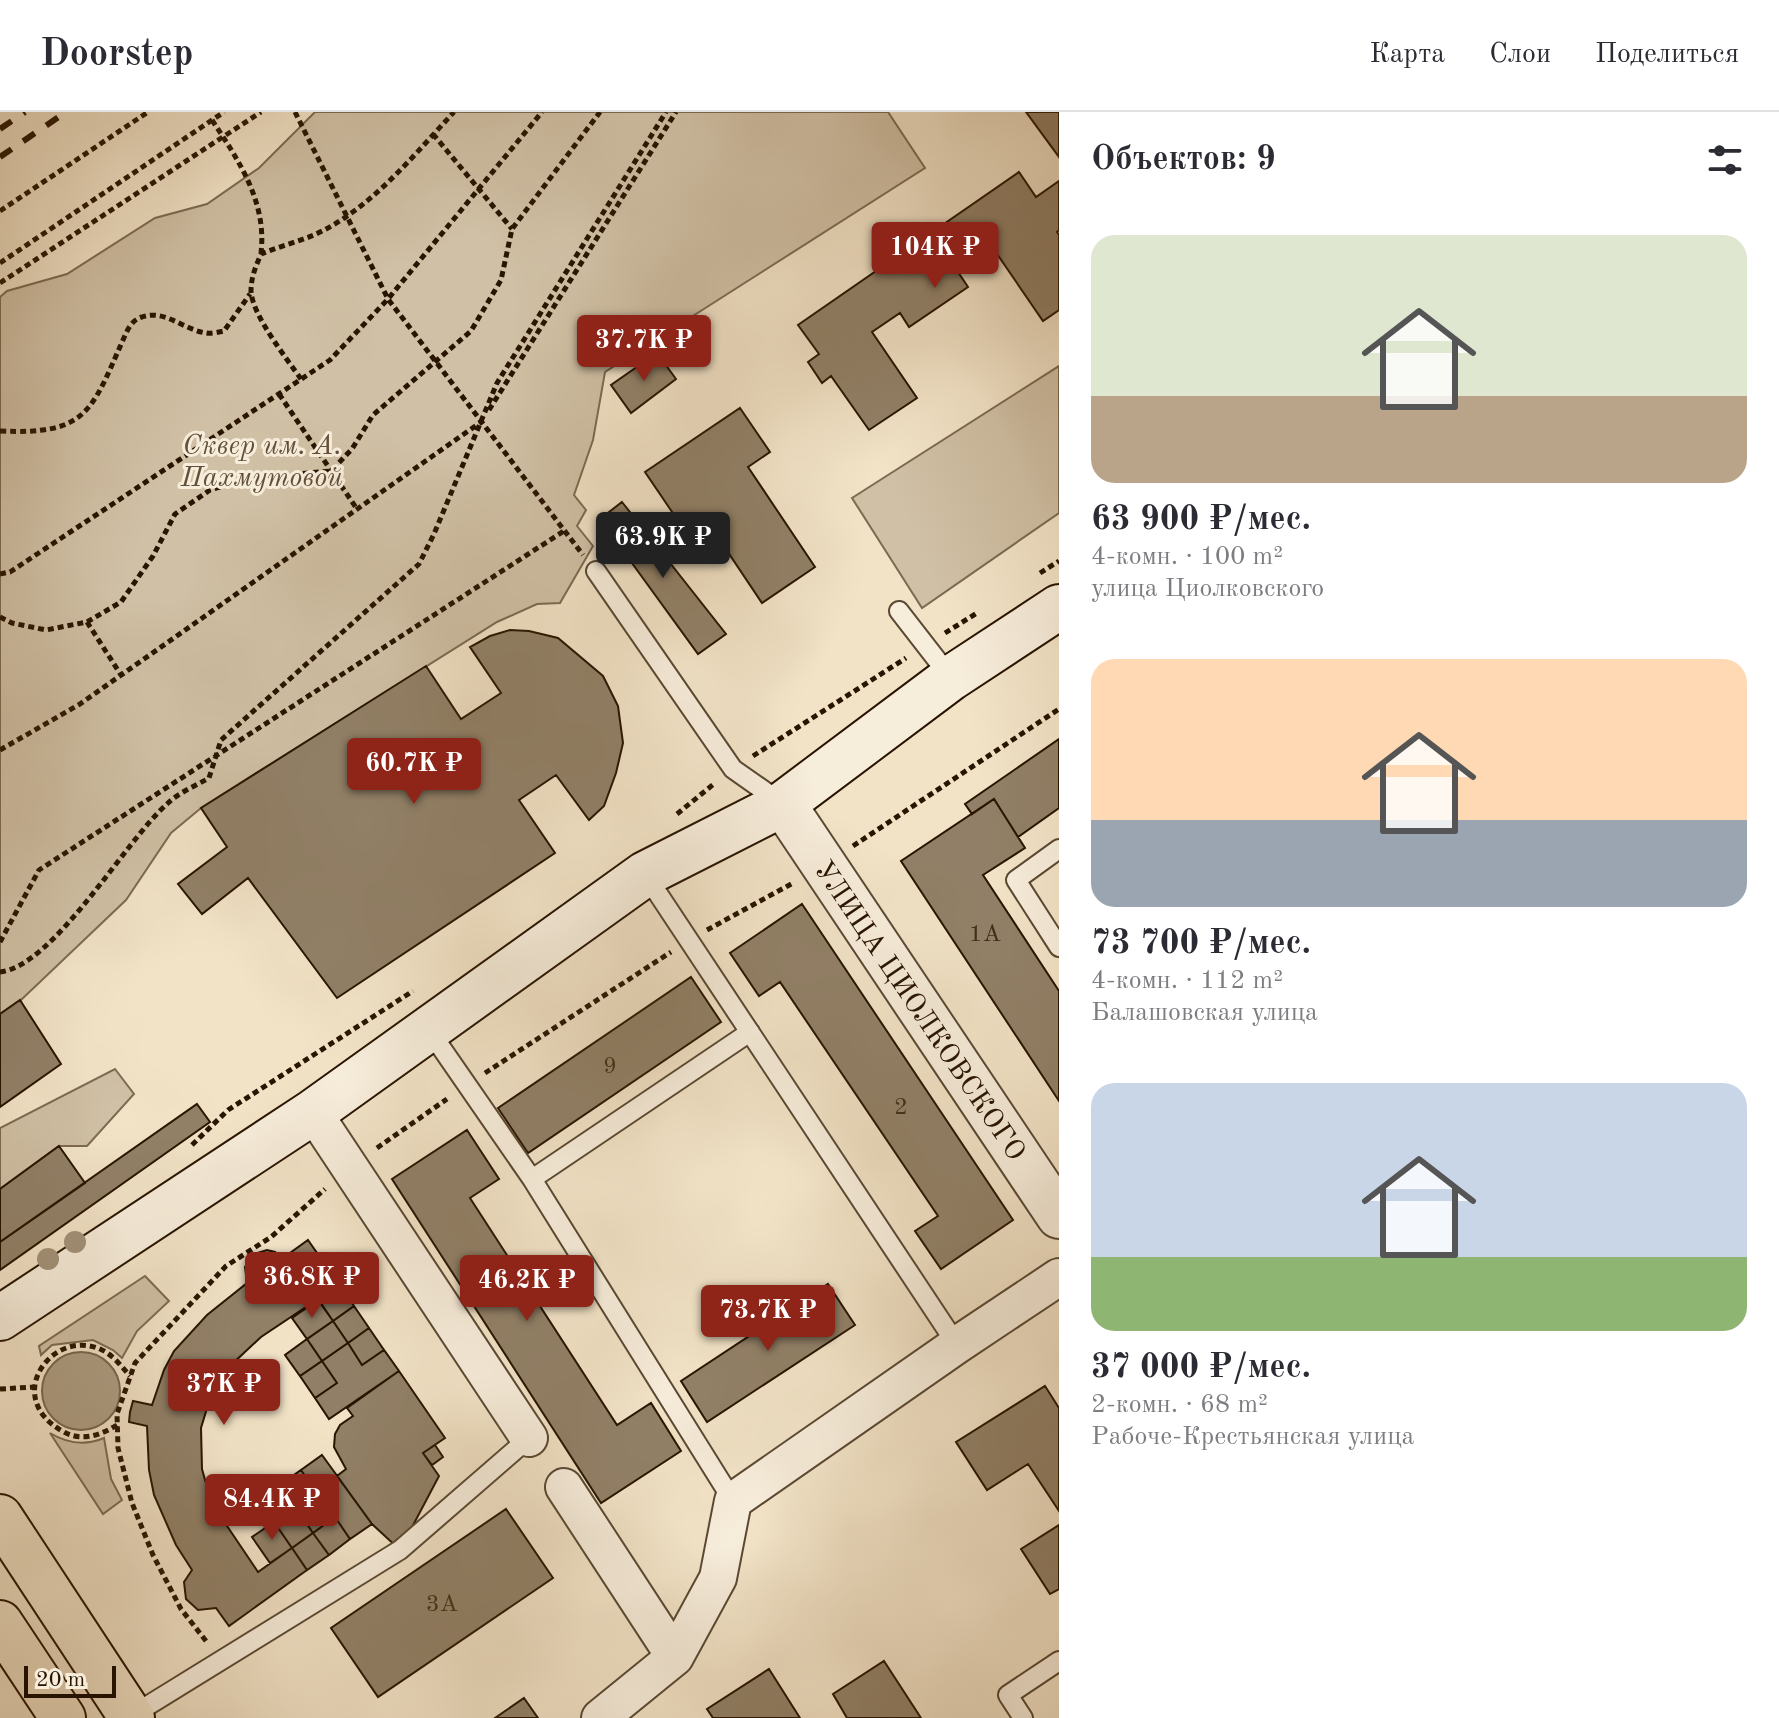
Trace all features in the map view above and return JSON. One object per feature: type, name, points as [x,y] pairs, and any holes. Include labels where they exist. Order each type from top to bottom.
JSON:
[{"type":"main road","points":[[0,1318],[313,1112],[422,1009],[645,874],[783,804],[939,662],[1046,592]]},
{"type":"main road","name":"УЛИЦА ЦИОЛКОВСКОГО","points":[[783,804],[1059,1216]]},
{"type":"main road","points":[[0,1517],[132,1717]]},
{"type":"main road","points":[[0,1623],[63,1718]]},
{"type":"street","points":[[313,1112],[529,1438]]},
{"type":"street","points":[[600,1718],[675,1657],[718,1578],[733,1501],[1059,1277]]},
{"type":"street","points":[[564,1487],[675,1657]]},
{"type":"lane","points":[[596,571],[733,769],[783,804]]},
{"type":"lane","points":[[899,611],[939,662]]},
{"type":"lane","points":[[1059,849],[1016,880],[1059,947]]},
{"type":"lane","points":[[645,874],[957,1345]]},
{"type":"lane","points":[[422,1009],[733,1501]]},
{"type":"lane","points":[[532,1179],[750,1032]]},
{"type":"lane","points":[[132,1717],[400,1550],[529,1438]]},
{"type":"lane","points":[[1023,1718],[1008,1695],[1059,1661]]},
{"type":"path","points":[[0,211],[148,112]]},
{"type":"path","points":[[0,263],[224,112]]},
{"type":"path","points":[[0,283],[261,112]]},
{"type":"path","points":[[0,942],[39,870],[564,531],[388,299],[295,112]]},
{"type":"path","points":[[261,254],[314,235],[347,216],[384,187],[454,112]]},
{"type":"path","points":[[0,574],[10,572],[330,360],[388,299],[542,112]]},
{"type":"path","points":[[0,617],[12,623],[46,630],[87,622],[121,602],[153,556],[175,514],[210,490],[250,478],[331,471],[352,449],[373,415],[471,331],[501,280],[512,229],[600,112]]},
{"type":"path","points":[[0,972],[9,971],[51,943],[167,803],[209,778],[221,740],[419,564],[497,383],[666,112]]},
{"type":"path","points":[[0,750],[80,704],[481,422],[676,112]]},
{"type":"path","points":[[212,120],[244,168],[257,203],[263,234],[251,293],[269,333],[301,379]]},
{"type":"path","points":[[433,134],[512,229]]},
{"type":"path","points":[[0,431],[34,432],[65,425],[86,413],[99,396],[129,326],[141,317],[162,316],[207,334],[224,331],[251,293]]},
{"type":"path","points":[[279,394],[357,509]]},
{"type":"path","points":[[1046,592],[1059,561]]},
{"type":"path","points":[[676,815],[733,769],[939,662],[979,612]]},
{"type":"path","points":[[87,622],[121,675]]},
{"type":"path","points":[[187,1150],[228,1110],[422,1009]]},
{"type":"path","points":[[222,1661],[181,1609],[153,1555],[132,1503],[118,1448],[117,1414],[135,1363],[226,1266],[271,1237],[349,1167]]},
{"type":"path","points":[[118,1424],[101,1435],[70,1435],[50,1425],[36,1411],[33,1397],[36,1376],[44,1361],[56,1352],[87,1346],[103,1350],[130,1376]]},
{"type":"path","points":[[0,1389],[34,1387]]},
{"type":"green space","name":"Сквер им. А. Пахмутовой","points":[[315,112],[888,112],[925,168],[605,372],[593,440],[574,495],[586,510],[577,526],[593,546],[560,603],[537,604],[497,622],[201,808],[171,833],[126,900],[21,1000],[0,1014],[0,297],[7,291],[67,274],[155,218],[207,204],[259,168]]},
{"type":"green space","points":[[1059,366],[1059,513],[922,608],[852,498]]},
{"type":"green space","points":[[115,1069],[134,1094],[87,1146],[59,1146],[0,1189],[0,1128]]},
{"type":"green space","points":[[145,1276],[169,1301],[137,1331],[122,1358],[93,1340],[52,1345],[41,1355],[39,1346]]},
{"type":"green space","points":[[50,1433],[77,1443],[104,1438],[111,1479],[122,1500],[103,1514]]},
{"type":"shaded area","points":[[81,1352],[96,1355],[108,1364],[117,1376],[120,1391],[117,1406],[108,1418],[96,1427],[81,1430],[66,1427],[54,1418],[45,1406],[42,1391],[45,1376],[54,1364],[66,1355]]},
{"type":"building","points":[[1026,112],[1059,112],[1059,157]]},
{"type":"building","points":[[1019,172],[1036,197],[1059,181],[1059,310],[1043,321],[997,254],[973,270],[969,264],[958,272],[968,287],[909,327],[900,313],[872,332],[917,398],[869,430],[831,376],[822,383],[808,362],[819,354],[798,325]]},
{"type":"building","points":[[657,353],[676,379],[631,413],[611,385]]},
{"type":"building","points":[[740,408],[770,452],[748,467],[815,567],[762,603],[707,521],[687,534],[645,472]]},
{"type":"building","points":[[622,502],[726,634],[698,654],[600,519]]},
{"type":"building","points":[[510,630],[558,638],[603,676],[618,706],[623,743],[604,806],[589,820],[556,775],[519,800],[555,853],[337,998],[248,878],[202,914],[178,884],[227,847],[201,808],[426,666],[461,719],[501,693],[470,647]]},
{"type":"building","points":[[1059,739],[1059,808],[1018,837],[994,799],[972,814],[965,804]]},
{"type":"building","points":[[994,799],[1025,848],[983,875],[1059,991],[1059,1101],[901,861]]},
{"type":"building","points":[[802,904],[1013,1220],[941,1269],[915,1231],[938,1216],[780,982],[759,996],[730,953]]},
{"type":"building","points":[[691,977],[721,1022],[528,1153],[498,1108]]},
{"type":"building","points":[[20,1000],[61,1064],[0,1107],[0,1014]]},
{"type":"building","points":[[197,1104],[210,1122],[0,1270],[0,1242]]},
{"type":"building","points":[[467,1130],[499,1179],[470,1198],[617,1425],[651,1403],[681,1451],[601,1503],[392,1179]]},
{"type":"building","points":[[59,1146],[85,1183],[0,1242],[0,1189]]},
{"type":"building","points":[[308,1240],[354,1306],[333,1321],[318,1299],[261,1337],[230,1366],[220,1381],[211,1395],[201,1428],[202,1469],[209,1494],[258,1572],[292,1548],[307,1570],[229,1626],[216,1608],[198,1610],[186,1599],[184,1582],[192,1570],[176,1545],[154,1495],[149,1470],[147,1426],[129,1422],[130,1412],[133,1401],[152,1405],[174,1351],[207,1315],[247,1283],[245,1267],[254,1254],[267,1250],[283,1258]]},
{"type":"building","points":[[828,1284],[855,1325],[707,1422],[681,1381]]},
{"type":"building","points":[[318,1300],[333,1321],[307,1339],[292,1318]]},
{"type":"building","points":[[354,1306],[369,1328],[348,1343],[333,1321]]},
{"type":"building","points":[[333,1321],[348,1343],[322,1361],[307,1339]]},
{"type":"building","points":[[369,1328],[384,1350],[362,1365],[348,1343]]},
{"type":"building","points":[[307,1339],[322,1361],[300,1376],[285,1355]]},
{"type":"building","points":[[348,1343],[362,1365],[384,1350],[399,1371],[329,1419],[315,1398],[337,1383],[322,1361]]},
{"type":"building","points":[[322,1361],[337,1383],[315,1398],[300,1376]]},
{"type":"building","points":[[399,1371],[445,1438],[423,1453],[439,1476],[400,1550],[372,1524],[337,1476],[346,1469],[334,1447],[335,1434],[340,1425],[353,1416],[347,1408]]},
{"type":"building","points":[[1045,1386],[1059,1408],[1059,1511],[1028,1464],[987,1490],[956,1442]]},
{"type":"building","points":[[435,1445],[443,1457],[432,1465],[423,1453]]},
{"type":"building","points":[[322,1455],[372,1524],[350,1539],[335,1517],[313,1533],[295,1507],[316,1492],[301,1470]]},
{"type":"building","points":[[301,1470],[316,1492],[295,1507],[280,1485]]},
{"type":"building","points":[[280,1485],[295,1507],[274,1522],[258,1500]]},
{"type":"building","points":[[295,1507],[313,1533],[292,1548],[274,1522]]},
{"type":"building","points":[[506,1509],[553,1578],[378,1697],[331,1628]]},
{"type":"building","points":[[335,1517],[350,1539],[329,1555],[313,1533]]},
{"type":"building","points":[[274,1522],[292,1548],[270,1563],[252,1537]]},
{"type":"building","points":[[1059,1525],[1059,1589],[1050,1594],[1021,1549]]},
{"type":"building","points":[[313,1533],[329,1555],[307,1570],[292,1548]]},
{"type":"building","points":[[884,1661],[921,1718],[847,1718],[833,1694]]},
{"type":"building","points":[[769,1669],[800,1718],[713,1718],[707,1709]]},
{"type":"building","points":[[524,1698],[538,1718],[495,1718]]},
{"type":"railway","points":[[0,129],[25,112]]},
{"type":"railway","points":[[0,157],[66,112]]}]
